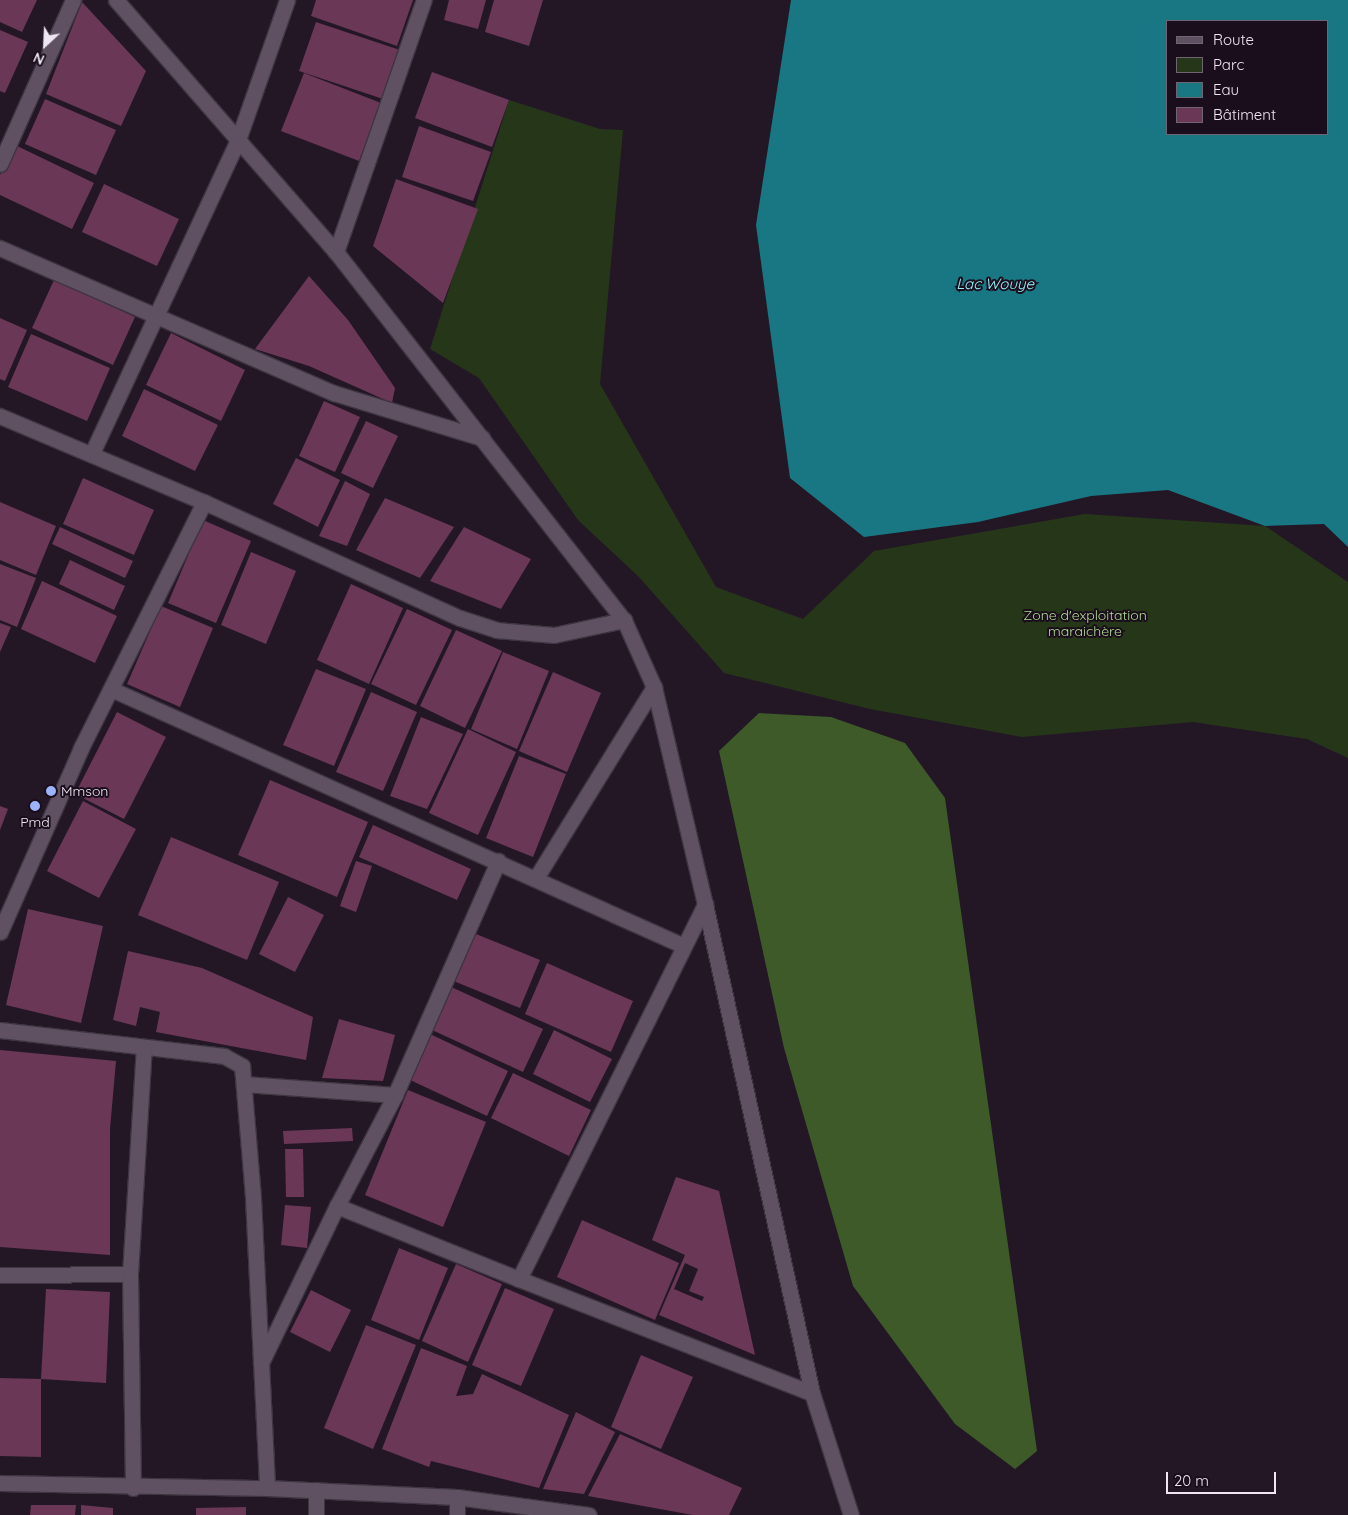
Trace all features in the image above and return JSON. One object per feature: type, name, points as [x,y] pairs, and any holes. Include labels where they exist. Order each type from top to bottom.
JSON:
[{"type":"street","points":[[0,164],[73,0]]},
{"type":"street","points":[[116,0],[336,252],[624,620],[654,686],[705,904],[812,1393],[851,1515]]},
{"type":"street","points":[[92,454],[238,140],[287,0]]},
{"type":"street","points":[[336,252],[424,0]]},
{"type":"street","points":[[0,248],[334,393],[482,438]]},
{"type":"street","points":[[0,416],[204,502],[460,618],[496,630],[554,635],[624,620]]},
{"type":"street","points":[[0,932],[60,794],[204,502]]},
{"type":"street","points":[[536,878],[654,686]]},
{"type":"street","points":[[111,689],[498,860],[684,946]]},
{"type":"street","points":[[261,1365],[337,1206],[395,1095],[498,860]]},
{"type":"street","points":[[519,1279],[705,904]]},
{"type":"street","points":[[0,1030],[230,1058],[242,1066],[245,1084],[267,1488]]},
{"type":"street","points":[[133,1488],[130,1274],[144,1048]]},
{"type":"street","points":[[245,1084],[395,1095]]},
{"type":"street","points":[[337,1206],[812,1393]]},
{"type":"street","points":[[0,1274],[130,1274]]},
{"type":"street","points":[[0,1483],[133,1488],[267,1488],[457,1496],[589,1515]]},
{"type":"street","points":[[316,1490],[316,1515]]},
{"type":"street","points":[[457,1496],[457,1515]]},
{"type":"green space","name":"Zone d'exploitation maraichère","points":[[509,100],[600,129],[623,130],[600,384],[716,587],[803,619],[874,551],[1085,514],[1265,526],[1348,582],[1348,758],[1307,739],[1193,722],[1022,737],[870,709],[724,673],[639,577],[578,520],[479,378],[430,349]]},
{"type":"green space","points":[[759,713],[831,717],[905,743],[945,798],[1037,1451],[1015,1469],[955,1424],[853,1286],[784,1048],[719,751]]},
{"type":"water","name":"Lac Wouye","points":[[791,0],[1348,0],[1348,547],[1324,524],[1265,526],[1168,490],[1091,496],[978,522],[864,537],[790,478],[756,225]]},
{"type":"building","points":[[0,0],[37,0],[22,32],[0,22]]},
{"type":"building","points":[[316,0],[413,0],[397,46],[311,16]]},
{"type":"building","points":[[449,0],[486,0],[478,29],[444,20]]},
{"type":"building","points":[[494,0],[543,0],[529,46],[485,32]]},
{"type":"building","points":[[82,2],[146,71],[121,126],[46,94]]},
{"type":"building","points":[[316,22],[403,51],[386,100],[299,71]]},
{"type":"building","points":[[0,30],[28,42],[5,93],[0,91]]},
{"type":"building","points":[[432,72],[509,100],[492,147],[415,118]]},
{"type":"building","points":[[304,73],[381,103],[359,161],[281,131]]},
{"type":"building","points":[[45,99],[116,130],[96,175],[25,144]]},
{"type":"building","points":[[419,126],[491,152],[473,201],[402,177]]},
{"type":"building","points":[[15,145],[94,183],[72,229],[0,195],[0,175]]},
{"type":"building","points":[[396,179],[478,209],[443,303],[373,246]]},
{"type":"building","points":[[104,184],[179,219],[157,266],[82,232]]},
{"type":"building","points":[[309,276],[348,320],[395,388],[392,403],[309,366],[255,349]]},
{"type":"building","points":[[54,280],[135,317],[113,365],[32,328]]},
{"type":"building","points":[[0,318],[27,330],[5,381],[0,379]]},
{"type":"building","points":[[171,333],[245,370],[221,421],[146,385]]},
{"type":"building","points":[[31,334],[110,368],[87,421],[8,387]]},
{"type":"building","points":[[144,389],[218,425],[195,471],[122,436]]},
{"type":"building","points":[[324,401],[360,417],[335,472],[299,456]]},
{"type":"building","points":[[366,421],[398,436],[373,488],[341,473]]},
{"type":"building","points":[[296,458],[340,480],[318,527],[273,504]]},
{"type":"building","points":[[83,478],[154,510],[134,555],[63,524]]},
{"type":"building","points":[[345,481],[370,494],[347,546],[319,536]]},
{"type":"building","points":[[385,498],[454,527],[420,578],[356,550]]},
{"type":"building","points":[[0,502],[56,526],[36,575],[0,560]]},
{"type":"building","points":[[203,520],[251,541],[216,623],[168,603]]},
{"type":"building","points":[[60,527],[133,561],[125,578],[52,544]]},
{"type":"building","points":[[464,527],[531,559],[501,609],[430,581]]},
{"type":"building","points":[[251,552],[296,571],[266,644],[221,625]]},
{"type":"building","points":[[70,560],[125,586],[114,610],[59,584]]},
{"type":"building","points":[[0,564],[36,578],[17,627],[0,620]]},
{"type":"building","points":[[42,581],[117,616],[95,663],[21,629]]},
{"type":"building","points":[[351,584],[403,608],[369,684],[317,660]]},
{"type":"building","points":[[161,606],[213,628],[180,707],[127,684]]},
{"type":"building","points":[[407,609],[452,630],[416,705],[371,684]]},
{"type":"building","points":[[0,623],[11,627],[0,652]]},
{"type":"building","points":[[456,630],[502,651],[465,728],[420,706]]},
{"type":"building","points":[[503,652],[549,671],[517,749],[471,729]]},
{"type":"building","points":[[316,669],[366,689],[334,766],[283,745]]},
{"type":"building","points":[[553,672],[601,693],[567,772],[519,751]]},
{"type":"building","points":[[371,692],[417,712],[383,791],[336,772]]},
{"type":"building","points":[[117,712],[166,737],[124,819],[75,794]]},
{"type":"building","points":[[421,717],[463,734],[427,809],[390,796]]},
{"type":"building","points":[[468,729],[516,752],[478,835],[429,813]]},
{"type":"building","points":[[519,756],[566,774],[533,857],[486,838]]},
{"type":"building","points":[[270,780],[368,822],[337,897],[238,855]]},
{"type":"building","points":[[83,801],[136,829],[99,898],[47,871]]},
{"type":"building","points":[[0,806],[8,809],[0,830]]},
{"type":"building","points":[[373,825],[471,869],[457,900],[359,857]]},
{"type":"building","points":[[171,837],[279,882],[247,960],[138,915]]},
{"type":"building","points":[[356,861],[372,866],[356,912],[340,906]]},
{"type":"building","points":[[288,897],[324,915],[295,972],[259,954]]},
{"type":"building","points":[[28,909],[103,926],[81,1023],[6,1005]]},
{"type":"building","points":[[471,932],[540,960],[520,1008],[451,980]]},
{"type":"building","points":[[128,951],[202,968],[313,1017],[306,1060],[156,1032],[160,1012],[140,1007],[136,1026],[113,1020]]},
{"type":"building","points":[[547,963],[633,1001],[611,1052],[525,1014]]},
{"type":"building","points":[[449,986],[543,1029],[523,1072],[430,1029]]},
{"type":"building","points":[[339,1019],[395,1035],[383,1081],[322,1078]]},
{"type":"building","points":[[554,1030],[612,1059],[590,1102],[533,1074]]},
{"type":"building","points":[[430,1034],[508,1071],[487,1116],[408,1079]]},
{"type":"building","points":[[0,1050],[116,1061],[110,1129],[110,1255],[0,1247]]},
{"type":"building","points":[[513,1073],[591,1110],[569,1156],[491,1118]]},
{"type":"building","points":[[408,1090],[486,1122],[443,1227],[365,1195]]},
{"type":"building","points":[[352,1128],[353,1141],[284,1144],[283,1131]]},
{"type":"building","points":[[285,1149],[303,1149],[304,1197],[286,1197]]},
{"type":"building","points":[[676,1177],[719,1191],[755,1355],[659,1315],[685,1255],[652,1240]],"holes":[[[685,1263],[698,1269],[689,1291],[704,1297],[702,1301],[674,1289]]]},
{"type":"building","points":[[285,1205],[311,1207],[307,1248],[281,1245]]},
{"type":"building","points":[[582,1220],[679,1263],[655,1320],[557,1277]]},
{"type":"building","points":[[399,1248],[448,1268],[419,1340],[371,1320]]},
{"type":"building","points":[[456,1264],[502,1284],[468,1362],[422,1341]]},
{"type":"building","points":[[505,1288],[554,1309],[521,1386],[472,1365]]},
{"type":"building","points":[[46,1289],[110,1292],[106,1383],[41,1379]]},
{"type":"building","points":[[311,1290],[351,1310],[330,1352],[290,1332]]},
{"type":"building","points":[[366,1325],[416,1345],[373,1449],[324,1428]]},
{"type":"building","points":[[421,1348],[467,1366],[456,1396],[473,1394],[482,1374],[569,1415],[539,1488],[431,1461],[429,1467],[382,1449]]},
{"type":"building","points":[[641,1355],[693,1377],[661,1449],[611,1427]]},
{"type":"building","points":[[0,1378],[41,1379],[41,1457],[0,1456]]},
{"type":"building","points":[[576,1412],[615,1432],[584,1494],[543,1489]]},
{"type":"building","points":[[620,1434],[742,1488],[729,1515],[693,1515],[588,1496]]},
{"type":"building","points":[[31,1505],[76,1505],[75,1515],[30,1515]]},
{"type":"building","points":[[81,1505],[113,1508],[113,1515],[81,1515]]},
{"type":"building","points":[[246,1507],[246,1515],[196,1515],[196,1508]]},
{"type":"place","name":"Mmson","points":[[51,791]]},
{"type":"place","name":"Pmd","points":[[35,806]]}]
